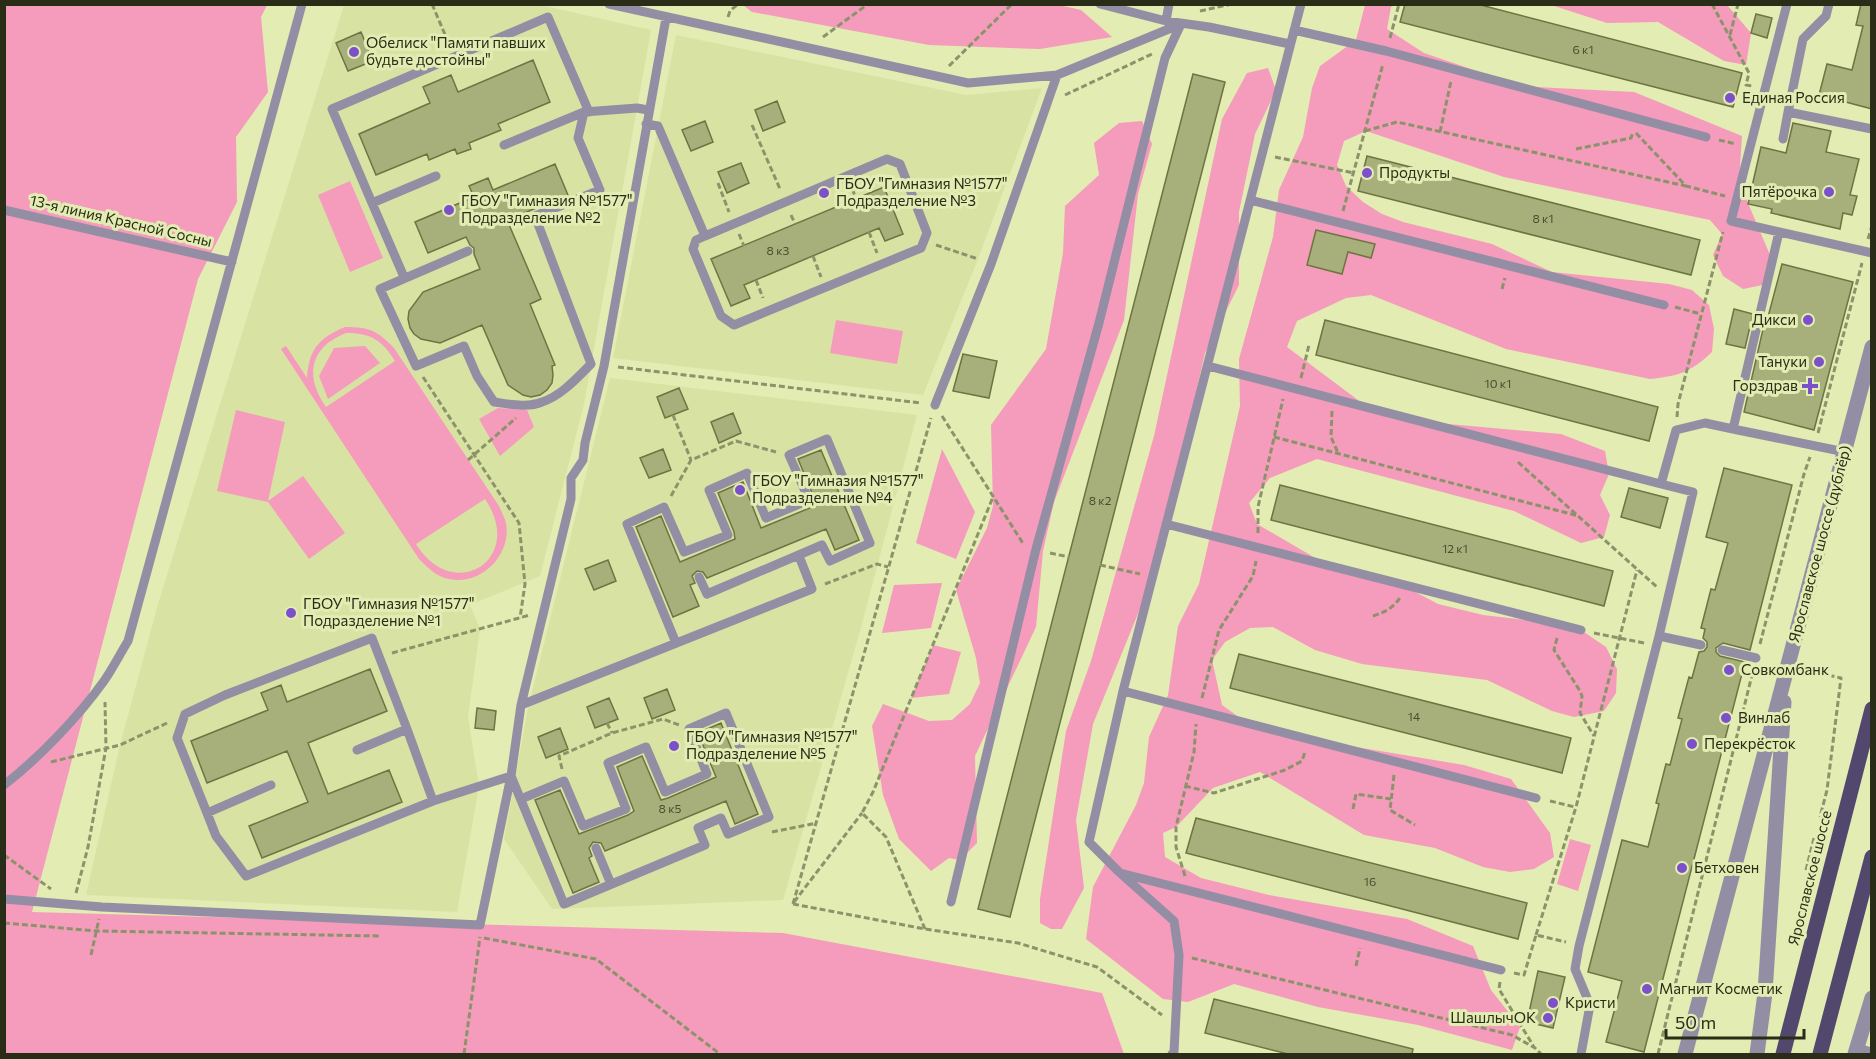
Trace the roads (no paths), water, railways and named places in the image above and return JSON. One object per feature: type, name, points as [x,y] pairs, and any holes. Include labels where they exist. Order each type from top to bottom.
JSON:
[{"type":"main road","name":"Ярославское шоссе","points":[[1783,1054],[1872,710]]},
{"type":"main road","points":[[1820,1054],[1872,858]]},
{"type":"street","name":"Ярославское шоссе (дублёр)","points":[[1685,1054],[1872,347]]},
{"type":"street","points":[[1757,1054],[1765,993],[1787,666]]},
{"type":"street","points":[[1861,1052],[1872,998]]},
{"type":"lane","points":[[4,784],[26,768],[104,681],[128,641],[302,4]]},
{"type":"lane","points":[[609,4],[968,83],[1057,75],[1181,24]]},
{"type":"lane","points":[[1100,4],[1166,21],[1209,27],[1290,44]]},
{"type":"lane","points":[[1166,21],[1169,4]]},
{"type":"lane","points":[[1185,1054],[1173,1053],[1179,955],[1174,921],[1119,873],[1089,842],[1123,690],[1301,4]]},
{"type":"lane","points":[[1787,4],[1731,221],[1868,252]]},
{"type":"lane","points":[[1783,139],[1803,39],[1826,16],[1829,4]]},
{"type":"lane","points":[[404,278],[332,110],[548,17],[586,112],[578,138],[600,190],[536,216],[591,364]]},
{"type":"lane","points":[[4,899],[102,907],[480,926],[511,776],[521,705],[571,499],[571,478],[583,460],[604,366],[666,18]]},
{"type":"lane","points":[[951,902],[1036,549],[1099,323],[1165,58],[1181,24]]},
{"type":"lane","points":[[1294,30],[1386,51],[1706,137]]},
{"type":"lane","points":[[935,405],[991,264],[1057,75]]},
{"type":"lane","points":[[504,145],[586,112],[637,108],[648,110]]},
{"type":"lane","points":[[1788,112],[1872,129]]},
{"type":"lane","points":[[646,124],[658,126],[705,236]]},
{"type":"lane","points":[[887,159],[900,164],[927,233],[921,248],[734,324],[721,316],[693,249],[696,240],[705,236],[887,159]]},
{"type":"lane","points":[[372,203],[436,176]]},
{"type":"lane","points":[[1250,200],[1665,305]]},
{"type":"lane","name":"13-я линия Красной Сосны","points":[[4,210],[232,262]]},
{"type":"lane","points":[[1733,429],[1779,232]]},
{"type":"lane","points":[[468,251],[380,288],[416,366],[464,346],[477,376],[494,402],[519,405],[542,403],[568,387],[591,364]]},
{"type":"lane","points":[[591,364],[604,366]]},
{"type":"lane","points":[[1208,366],[1694,492],[1579,946],[1575,969],[1590,1005],[1581,1054]]},
{"type":"lane","points":[[1661,484],[1676,429],[1705,423],[1845,452]]},
{"type":"lane","points":[[676,643],[627,524],[664,507],[684,552],[728,535],[709,490],[747,473],[766,518],[809,500],[789,455],[827,439],[870,543],[830,561],[822,545],[707,594],[699,577]]},
{"type":"lane","points":[[1166,524],[1581,630]]},
{"type":"lane","points":[[521,705],[812,589],[799,556]]},
{"type":"lane","points":[[433,801],[408,729],[372,638],[225,695],[185,714],[177,738],[216,836],[246,876],[433,801],[511,776]]},
{"type":"lane","points":[[1658,641],[1701,645]]},
{"type":"lane","points":[[1722,650],[1756,658]]},
{"type":"lane","points":[[1123,690],[1536,798]]},
{"type":"lane","points":[[511,776],[564,904],[705,845],[698,828],[722,818],[728,834],[769,817],[726,713],[689,729],[707,774],[665,792],[646,747],[608,763],[626,808],[583,826],[564,781],[521,799]]},
{"type":"lane","points":[[357,750],[408,729]]},
{"type":"lane","points":[[207,813],[271,785]]},
{"type":"lane","points":[[596,848],[611,884]]},
{"type":"lane","points":[[1119,873],[1501,970]]},
{"type":"place","name":"Обелиск \"Памяти павших будьте достойны\"","points":[[354,52]]},
{"type":"place","name":"Единая Россия","points":[[1730,98]]},
{"type":"place","name":"Продукты","points":[[1367,173]]},
{"type":"place","name":"Пятёрочка","points":[[1829,192]]},
{"type":"place","name":"ГБОУ \"Гимназия №1577\" Подразделение №3","points":[[824,193]]},
{"type":"place","name":"ГБОУ \"Гимназия №1577\" Подразделение №2","points":[[449,210]]},
{"type":"place","name":"Дикси","points":[[1808,320]]},
{"type":"place","name":"Тануки","points":[[1819,362]]},
{"type":"place","name":"Горздрав","points":[[1810,386]]},
{"type":"place","name":"ГБОУ \"Гимназия №1577\" Подразделение №4","points":[[740,490]]},
{"type":"place","name":"ГБОУ \"Гимназия №1577\" Подразделение №1","points":[[291,613]]},
{"type":"place","name":"Совкомбанк","points":[[1729,670]]},
{"type":"place","name":"Винлаб","points":[[1726,718]]},
{"type":"place","name":"Перекрёсток","points":[[1692,744]]},
{"type":"place","name":"ГБОУ \"Гимназия №1577\" Подразделение №5","points":[[674,746]]},
{"type":"place","name":"Бетховен","points":[[1682,868]]},
{"type":"place","name":"Магнит Косметик","points":[[1647,989]]},
{"type":"place","name":"Кристи","points":[[1553,1003]]},
{"type":"place","name":"ШашлычОК","points":[[1548,1018]]}]
